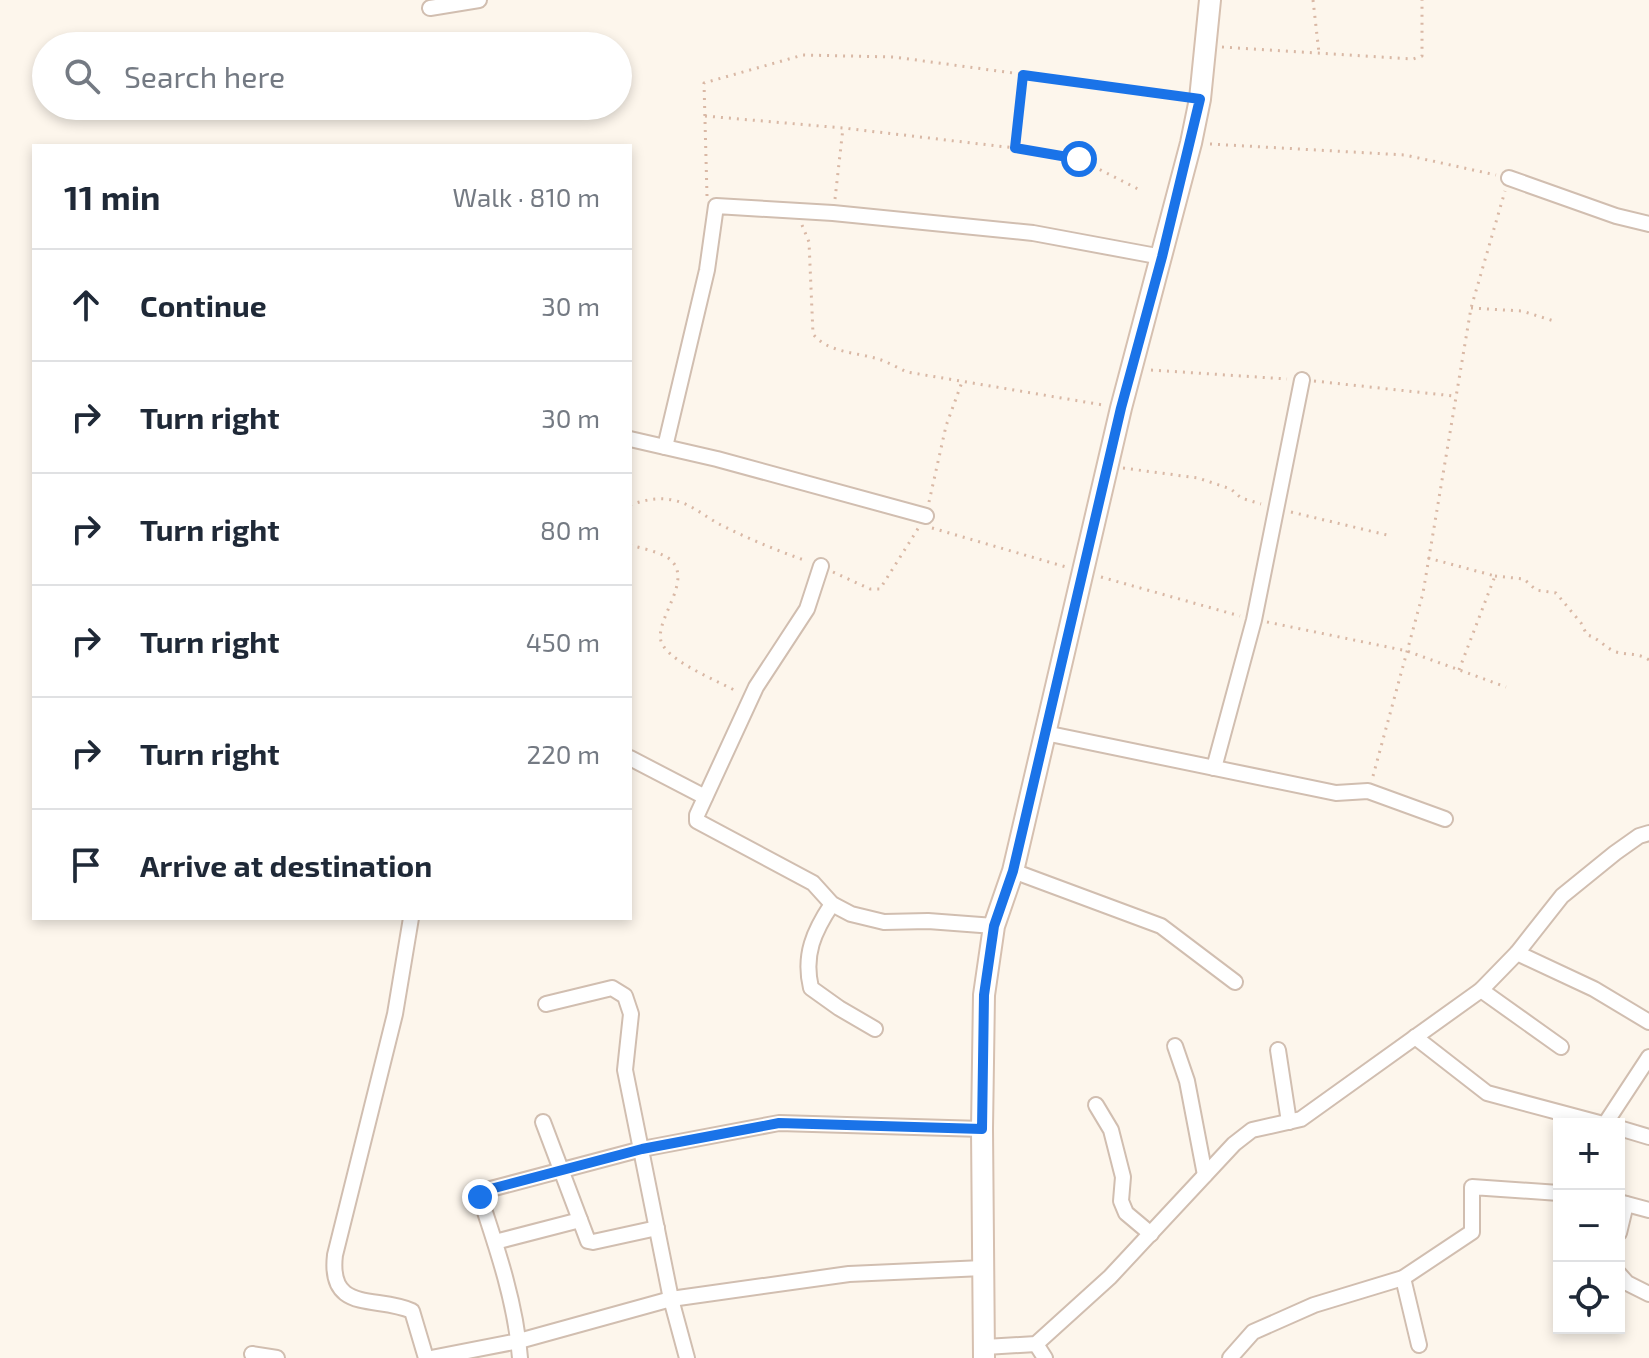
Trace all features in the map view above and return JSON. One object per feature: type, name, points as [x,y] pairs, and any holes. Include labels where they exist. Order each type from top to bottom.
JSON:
[{"type":"main road","points":[[985,1352],[984,995],[994,926],[1013,871],[1121,408],[1191,143],[1200,99],[1210,0]]},
{"type":"street","points":[[430,8],[479,0]]},
{"type":"street","points":[[1509,178],[1616,216],[1649,224]]},
{"type":"street","points":[[665,447],[707,270],[716,206],[833,213],[1033,233],[1162,257]]},
{"type":"street","points":[[1214,768],[1254,620],[1302,380]]},
{"type":"street","points":[[632,439],[926,516]]},
{"type":"street","points":[[821,566],[807,609],[751,699],[697,815],[697,821],[813,883],[832,904],[851,914],[884,922],[928,921],[994,926]]},
{"type":"street","points":[[1045,733],[1336,793],[1368,791],[1445,819]]},
{"type":"street","points":[[632,759],[705,797]]},
{"type":"street","points":[[985,1352],[1036,1344],[1110,1277],[1234,1144],[1252,1130],[1301,1119],[1481,990],[1517,953],[1562,896],[1615,853],[1639,836],[1649,833]]},
{"type":"street","points":[[1013,871],[1161,926],[1235,982]]},
{"type":"street","points":[[832,904],[817,925],[806,968],[811,988],[875,1029]]},
{"type":"street","points":[[411,920],[395,1014],[333,1273],[339,1288],[352,1297],[366,1303],[402,1306],[412,1311],[428,1358],[519,1341],[671,1299],[849,1274],[983,1268]]},
{"type":"street","points":[[1517,953],[1594,989],[1649,1022]]},
{"type":"street","points":[[546,1004],[612,988],[625,996],[631,1014],[625,1070],[671,1299],[687,1358]]},
{"type":"street","points":[[1481,990],[1561,1047]]},
{"type":"street","points":[[1415,1037],[1487,1093],[1581,1118]]},
{"type":"street","points":[[1175,1046],[1187,1081],[1205,1175]]},
{"type":"street","points":[[1278,1050],[1289,1122]]},
{"type":"street","points":[[1608,1118],[1649,1057]]},
{"type":"street","points":[[1096,1105],[1111,1130],[1123,1177],[1121,1201],[1126,1213],[1151,1234]]},
{"type":"street","points":[[543,1122],[591,1242],[657,1228]]},
{"type":"street","points":[[520,1358],[519,1341],[495,1242],[480,1194],[642,1149],[779,1123],[982,1129]]},
{"type":"street","points":[[1625,1130],[1649,1137]]},
{"type":"street","points":[[1230,1358],[1253,1332],[1314,1305],[1403,1278],[1472,1232],[1472,1187],[1553,1193]]},
{"type":"street","points":[[1625,1204],[1649,1210]]},
{"type":"street","points":[[495,1242],[580,1220]]},
{"type":"street","points":[[1403,1278],[1419,1345]]},
{"type":"street","points":[[1625,1281],[1649,1294]]},
{"type":"street","points":[[1036,1344],[1045,1358]]},
{"type":"street","points":[[252,1354],[277,1358]]},
{"type":"path","points":[[1313,0],[1319,53]]},
{"type":"path","points":[[1206,46],[1413,59],[1422,56],[1422,0]]},
{"type":"path","points":[[709,203],[703,85],[706,80],[803,55],[894,57],[1200,99]]},
{"type":"path","points":[[1015,148],[1023,75]]},
{"type":"path","points":[[705,116],[1015,148],[1079,159],[1138,189]]},
{"type":"path","points":[[833,213],[843,128]]},
{"type":"path","points":[[1191,143],[1405,155],[1509,178],[1471,308],[1423,593],[1368,791]]},
{"type":"path","points":[[796,211],[809,242],[813,334],[819,342],[837,350],[879,359],[907,372],[1121,408]]},
{"type":"path","points":[[1471,308],[1522,311],[1557,322]]},
{"type":"path","points":[[926,516],[946,426],[962,382]]},
{"type":"path","points":[[1108,466],[1198,478],[1231,489],[1241,498],[1276,509],[1387,535]]},
{"type":"path","points":[[632,504],[646,499],[685,503],[762,545],[821,566],[870,589],[880,589],[920,525],[1083,572]]},
{"type":"path","points":[[632,546],[664,555],[674,563],[677,572],[677,585],[660,634],[664,649],[680,661],[751,699]]},
{"type":"path","points":[[1428,558],[1495,576],[1524,579],[1536,590],[1556,593],[1587,635],[1615,651],[1644,656],[1649,660]]},
{"type":"path","points":[[1459,670],[1495,576]]},
{"type":"path","points":[[1407,651],[1506,687]]},
{"type":"route","points":[[480,1197],[483,1191],[642,1149],[779,1123],[982,1129],[984,995],[994,926],[1013,871],[1121,408],[1200,99],[1023,75],[1015,148],[1079,159]]}]
